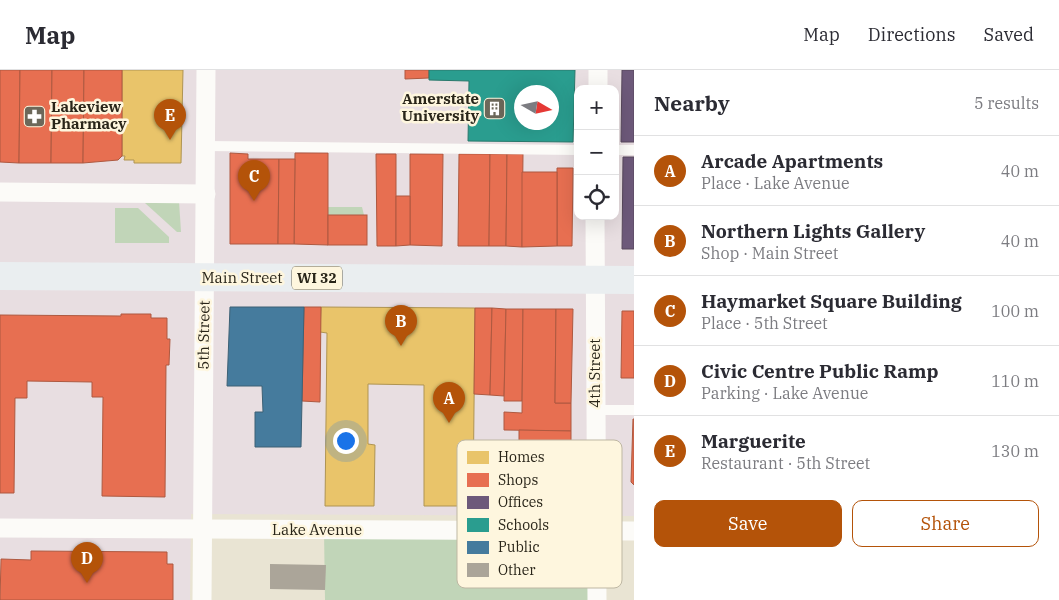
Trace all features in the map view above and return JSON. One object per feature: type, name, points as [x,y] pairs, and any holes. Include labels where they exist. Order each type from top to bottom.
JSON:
[{"type":"main road","name":"Main Street","points":[[0,276],[634,280]]},
{"type":"street","name":"5th Street","points":[[202,600],[206,70]]},
{"type":"street","points":[[598,70],[598,85]]},
{"type":"street","points":[[0,192],[206,194]]},
{"type":"street","name":"4th Street","points":[[596,220],[594,280],[596,440]]},
{"type":"street","name":"Lake Avenue","points":[[0,528],[457,530]]},
{"type":"lane","points":[[206,146],[574,150]]},
{"type":"lane","points":[[619,150],[634,150]]},
{"type":"lane","points":[[596,410],[634,410]]},
{"type":"shaded area","points":[[0,70],[634,70],[634,516],[622,516],[622,440],[457,440],[457,515],[191,514],[190,600],[0,600]]},
{"type":"green space","points":[[179,201],[181,232],[177,232],[145,203]]},
{"type":"green space","points":[[328,207],[362,207],[364,215],[328,215]]},
{"type":"green space","points":[[115,208],[138,208],[169,237],[169,243],[115,243]]},
{"type":"green space","points":[[324,530],[457,530],[457,588],[597,588],[597,600],[325,600]]},
{"type":"building: Homes","points":[[122,70],[183,70],[181,163],[134,163],[134,160],[124,160],[125,156],[122,156]]},
{"type":"building: Homes","points":[[321,307],[475,308],[474,440],[457,440],[457,506],[424,506],[424,385],[368,384],[368,444],[375,445],[374,506],[325,506],[327,333],[320,332]]},
{"type":"building: Shops","points":[[0,70],[20,70],[19,163],[0,162]]},
{"type":"building: Shops","name":"Lakeview Pharmacy","points":[[20,70],[52,70],[51,163],[19,163]]},
{"type":"building: Shops","points":[[52,70],[84,70],[83,163],[51,163]]},
{"type":"building: Shops","points":[[84,70],[122,70],[122,156],[118,160],[83,163]]},
{"type":"building: Shops","points":[[405,70],[429,70],[429,78],[405,79]]},
{"type":"building: Shops","points":[[230,153],[248,154],[248,159],[279,159],[278,244],[230,244]]},
{"type":"building: Shops","points":[[295,153],[328,153],[328,245],[294,244]]},
{"type":"building: Shops","points":[[376,154],[396,154],[396,246],[377,246]]},
{"type":"building: Shops","points":[[410,154],[443,154],[442,246],[410,245]]},
{"type":"building: Shops","points":[[459,154],[490,154],[489,246],[458,246]]},
{"type":"building: Shops","points":[[490,154],[507,154],[506,246],[489,246]]},
{"type":"building: Shops","points":[[507,154],[523,154],[522,247],[506,246]]},
{"type":"building: Shops","points":[[279,159],[295,159],[294,244],[278,244]]},
{"type":"building: Shops","points":[[557,168],[573,168],[572,246],[557,246]]},
{"type":"building: Shops","points":[[522,172],[557,172],[557,246],[522,247]]},
{"type":"building: Shops","points":[[396,196],[410,196],[410,245],[396,246]]},
{"type":"building: Shops","points":[[328,215],[367,215],[367,245],[328,245]]},
{"type":"building: Shops","points":[[304,307],[321,307],[320,402],[302,401]]},
{"type":"building: Shops","points":[[475,308],[492,308],[490,395],[474,394]]},
{"type":"building: Shops","points":[[492,308],[506,309],[504,396],[490,395]]},
{"type":"building: Shops","points":[[506,309],[523,309],[522,401],[504,401]]},
{"type":"building: Shops","points":[[523,309],[556,309],[555,403],[571,403],[571,431],[504,430],[504,412],[522,413]]},
{"type":"building: Shops","points":[[556,309],[573,309],[571,403],[555,403]]},
{"type":"building: Shops","points":[[622,311],[634,311],[634,378],[621,378]]},
{"type":"building: Shops","points":[[121,314],[151,314],[151,318],[167,318],[167,339],[170,339],[169,365],[166,365],[165,497],[102,496],[103,397],[92,397],[92,382],[27,381],[27,398],[15,398],[14,493],[0,493],[0,315],[121,316]]},
{"type":"building: Shops","points":[[634,419],[634,485],[631,482]]},
{"type":"building: Shops","points":[[519,430],[571,431],[571,440],[519,440]]},
{"type":"building: Shops","points":[[31,551],[167,552],[167,564],[173,564],[173,600],[0,600],[1,559],[31,560]]},
{"type":"building: Offices","points":[[622,70],[634,70],[634,142],[621,142]]},
{"type":"building: Offices","points":[[623,157],[634,157],[634,249],[622,249]]},
{"type":"building: Schools","name":"Amerstate University","points":[[429,70],[575,70],[573,142],[468,141],[469,81],[429,80]]},
{"type":"building: Public","points":[[230,307],[304,307],[301,447],[255,447],[255,412],[263,412],[262,386],[227,386]]},
{"type":"building: Other","points":[[270,564],[326,565],[325,590],[270,589]]},
{"type":"place","name":"Amerstate University","points":[[495,108]]},
{"type":"place","name":"Lakeview Pharmacy","points":[[35,116]]},
{"type":"place","name":"Marguerite","points":[[170,140]]},
{"type":"place","name":"Haymarket Square Building","points":[[254,201]]},
{"type":"place","name":"Northern Lights Gallery","points":[[401,346]]},
{"type":"place","name":"Arcade Apartments","points":[[449,423]]},
{"type":"place","name":"Civic Centre Public Ramp","points":[[87,583]]}]
